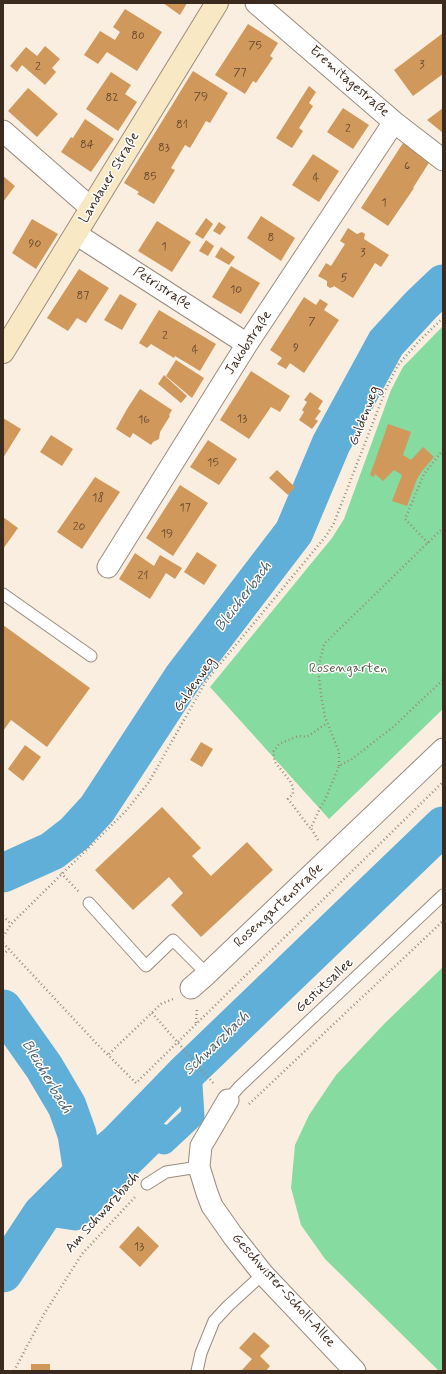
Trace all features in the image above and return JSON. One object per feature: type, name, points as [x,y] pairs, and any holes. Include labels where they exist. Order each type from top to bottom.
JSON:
[{"type":"main road","name":"Landauer Straße","points":[[3,352],[217,3]]},
{"type":"street","name":"Eremitagestraße","points":[[256,3],[394,122],[443,160]]},
{"type":"street","name":"Jakobstraße","points":[[108,567],[247,344],[394,122]]},
{"type":"street","points":[[3,131],[91,208]]},
{"type":"street","name":"Petristraße","points":[[76,234],[247,344]]},
{"type":"street","name":"Rosengartenstraße","points":[[199,981],[443,749]]},
{"type":"street","name":"Geschwister-Scholl-Allee","points":[[228,1100],[202,1143],[199,1167],[206,1193],[212,1206],[233,1236],[264,1274],[355,1371]]},
{"type":"lane","points":[[3,594],[91,656]]},
{"type":"lane","name":"Gestütsallee","points":[[228,1100],[239,1087],[443,895]]},
{"type":"lane","points":[[89,903],[146,966],[173,940],[199,981]]},
{"type":"lane","name":"Am Schwarzbach","points":[[147,1184],[166,1172],[199,1167]]},
{"type":"lane","points":[[197,1371],[201,1353],[214,1321],[228,1306],[264,1274]]},
{"type":"path","name":"Guldenweg","points":[[3,937],[11,924],[61,873],[125,812],[149,782],[206,681],[326,536],[334,523],[386,389],[398,365],[420,340],[443,318]]},
{"type":"path","points":[[428,543],[405,519],[424,474],[443,450]]},
{"type":"path","points":[[311,828],[325,800],[339,766],[339,752],[325,717],[320,695],[318,668],[324,644],[443,528]]},
{"type":"path","points":[[339,766],[352,759],[393,727],[443,680]]},
{"type":"path","points":[[327,723],[313,733],[306,736],[298,736],[279,744],[273,752],[274,762],[293,787],[293,794],[288,799],[311,828],[329,859]]},
{"type":"path","points":[[3,943],[97,1044],[109,1054],[136,1083],[177,1041],[443,782]]},
{"type":"path","points":[[61,873],[89,903]]},
{"type":"path","points":[[3,916],[11,924]]},
{"type":"path","points":[[249,1104],[443,920]]},
{"type":"path","points":[[3,955],[9,949]]},
{"type":"path","points":[[109,1054],[161,1004],[174,998],[199,981]]},
{"type":"path","points":[[152,1013],[209,1078]]},
{"type":"path","name":"Am Schwarzbach","points":[[14,1371],[44,1314],[82,1254],[147,1184]]},
{"type":"green space","name":"Rosengarten","points":[[443,326],[443,709],[329,819],[210,687],[332,538],[344,519],[391,390],[403,367]]},
{"type":"green space","points":[[443,967],[443,1371],[439,1371],[325,1259],[301,1225],[291,1188],[295,1145],[309,1115],[336,1075],[385,1023]]},
{"type":"building","points":[[163,3],[187,3],[180,15]]},
{"type":"building","points":[[125,9],[162,32],[137,71],[107,52],[98,64],[84,55],[100,31],[115,40],[120,32],[113,27]]},
{"type":"building","points":[[248,24],[278,43],[270,56],[273,58],[256,83],[253,81],[245,94],[215,75]]},
{"type":"building","points":[[443,33],[443,74],[413,96],[394,70]]},
{"type":"building","points":[[45,46],[60,59],[52,68],[56,72],[45,85],[22,65],[17,72],[10,66],[26,47],[37,56]]},
{"type":"building","points":[[193,71],[228,93],[210,123],[206,121],[190,148],[185,145],[171,168],[175,170],[154,204],[137,194],[139,192],[124,183]]},
{"type":"building","points":[[111,72],[131,85],[125,94],[137,102],[118,131],[86,109]]},
{"type":"building","points":[[309,86],[316,92],[309,103],[313,106],[299,128],[303,131],[292,148],[276,138]]},
{"type":"building","points":[[28,88],[58,114],[37,137],[8,111]]},
{"type":"building","points":[[343,108],[369,125],[353,149],[327,132]]},
{"type":"building","points":[[443,108],[443,133],[427,120]]},
{"type":"building","points":[[85,119],[114,139],[91,172],[61,152],[71,137],[73,138]]},
{"type":"building","points":[[403,143],[430,161],[414,188],[388,226],[361,208]]},
{"type":"building","points":[[313,154],[339,171],[319,202],[292,185]]},
{"type":"building","points":[[3,176],[15,186],[3,202]]},
{"type":"building","points":[[261,216],[295,238],[281,261],[247,238]]},
{"type":"building","points":[[206,218],[213,224],[203,239],[195,234]]},
{"type":"building","points":[[32,219],[58,234],[36,269],[12,253]]},
{"type":"building","points":[[157,221],[191,242],[172,272],[138,251]]},
{"type":"building","points":[[219,222],[226,227],[220,235],[213,231]]},
{"type":"building","points":[[348,228],[357,234],[362,232],[365,234],[364,239],[389,255],[381,267],[375,263],[353,298],[334,286],[330,288],[327,286],[327,281],[318,276],[326,263],[331,266],[345,244],[340,241]]},
{"type":"building","points":[[206,240],[214,246],[208,256],[199,251]]},
{"type":"building","points":[[221,247],[235,257],[229,265],[215,257]]},
{"type":"building","points":[[231,266],[260,283],[241,314],[212,297]]},
{"type":"building","points":[[79,269],[109,288],[86,323],[77,318],[68,331],[47,318]]},
{"type":"building","points":[[120,294],[137,304],[122,330],[104,320]]},
{"type":"building","points":[[304,297],[316,305],[320,299],[328,304],[324,310],[339,320],[304,373],[290,363],[286,369],[277,364],[282,358],[270,350]]},
{"type":"building","points":[[159,310],[216,344],[200,371],[151,344],[147,348],[139,343]]},
{"type":"building","points":[[176,360],[204,378],[192,398],[166,376]]},
{"type":"building","points":[[251,371],[290,396],[280,412],[271,407],[249,439],[220,420]]},
{"type":"building","points":[[164,375],[187,396],[181,403],[158,384]]},
{"type":"building","points":[[140,389],[172,410],[160,432],[159,439],[151,445],[133,433],[130,438],[116,429]]},
{"type":"building","points":[[310,392],[323,401],[318,409],[321,411],[315,419],[318,421],[312,429],[299,420],[304,412],[302,410],[307,402],[304,400]]},
{"type":"building","points":[[3,418],[21,429],[3,458]]},
{"type":"building","points":[[388,424],[411,432],[403,455],[411,460],[423,447],[434,457],[417,479],[407,506],[392,501],[402,475],[394,470],[383,481],[375,474],[374,477],[370,475]]},
{"type":"building","points":[[51,435],[73,449],[62,466],[40,452]]},
{"type":"building","points":[[208,440],[237,459],[219,485],[190,467]]},
{"type":"building","points":[[277,470],[295,487],[288,495],[269,478]]},
{"type":"building","points":[[95,477],[120,492],[82,549],[57,532]]},
{"type":"building","points":[[180,485],[208,503],[173,556],[146,538]]},
{"type":"building","points":[[3,517],[18,528],[3,549]]},
{"type":"building","points":[[197,552],[217,565],[204,585],[184,572]]},
{"type":"building","points":[[135,553],[154,566],[160,555],[182,568],[175,579],[166,573],[150,599],[119,579]]},
{"type":"building","points":[[3,625],[90,688],[47,747],[11,720],[3,731]]},
{"type":"building","points":[[201,742],[213,749],[202,767],[190,760]]},
{"type":"building","points":[[25,745],[41,757],[23,781],[8,769]]},
{"type":"building","points":[[162,807],[201,848],[192,856],[211,876],[247,842],[273,870],[201,937],[171,905],[183,893],[169,877],[133,910],[95,870]]},
{"type":"building","points":[[138,1226],[159,1246],[140,1267],[119,1247]]},
{"type":"building","points":[[254,1332],[270,1346],[260,1356],[270,1366],[266,1371],[242,1370],[252,1359],[239,1348]]},
{"type":"building","points":[[31,1364],[50,1364],[50,1371],[31,1371]]},
{"type":"waterway","name":"Bleicherbach","points":[[3,873],[52,851],[74,834],[97,809],[184,676],[294,532],[331,444],[386,343],[421,305],[443,284]]},
{"type":"waterway","name":"Schwarzbach","points":[[3,1273],[42,1214],[83,1173],[118,1143],[185,1074],[443,826]]},
{"type":"waterway","name":"Bleicherbach","points":[[3,1009],[44,1067],[67,1106],[77,1134],[83,1173]]},
{"type":"waterway","points":[[42,1214],[75,1219],[161,1135],[164,1143],[193,1116],[190,1069]]}]
